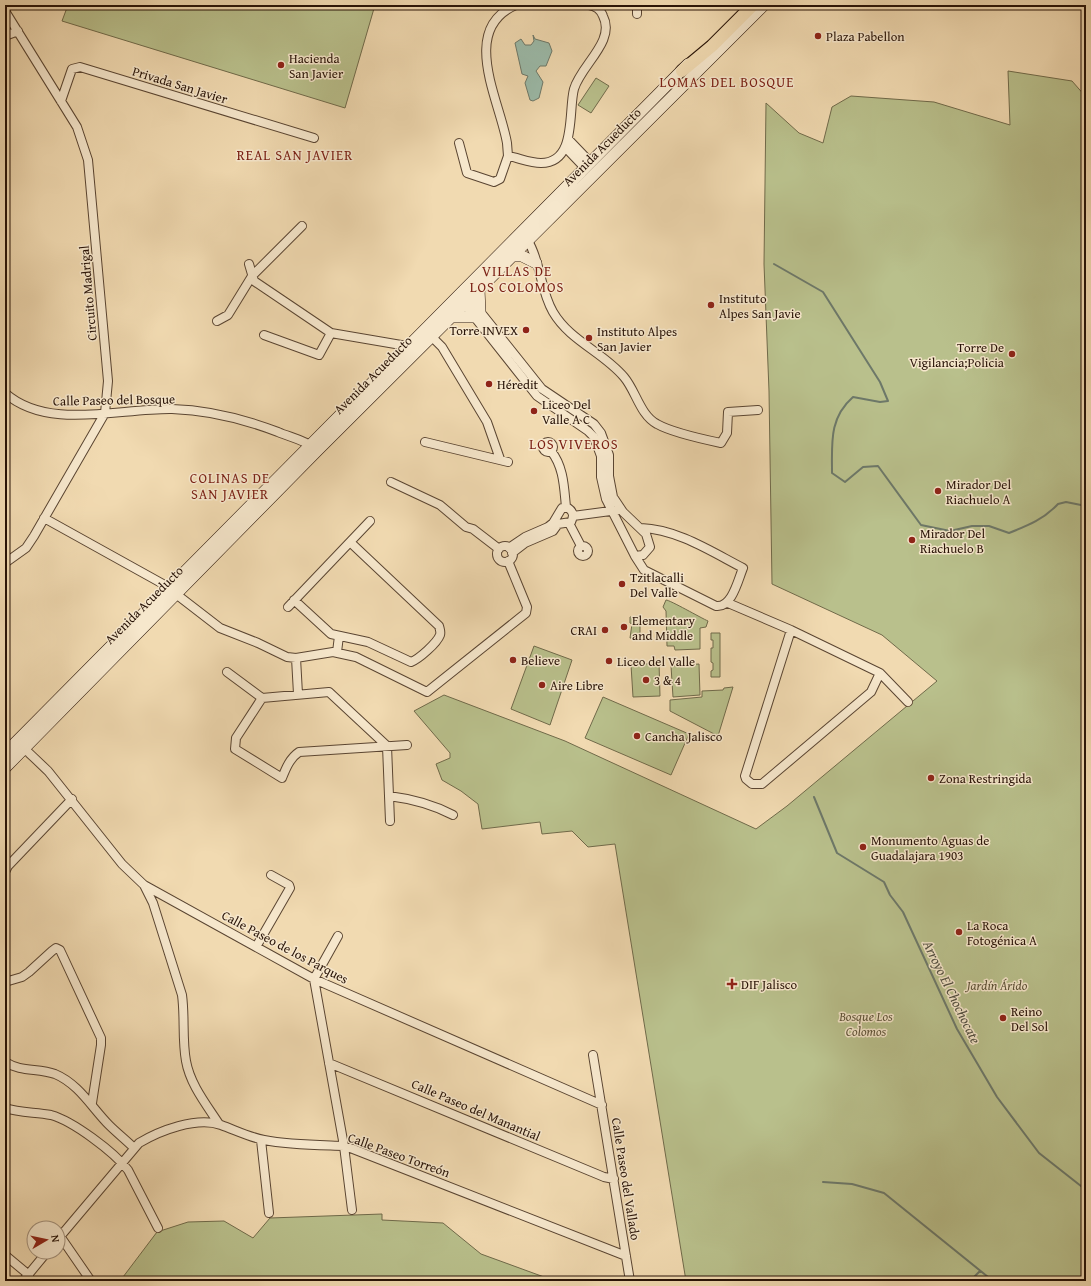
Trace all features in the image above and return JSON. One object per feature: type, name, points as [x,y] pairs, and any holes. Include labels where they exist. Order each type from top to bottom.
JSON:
[{"type":"main road","name":"Avenida Acueducto","points":[[5,768],[11,748],[172,591],[464,297],[588,165],[746,5]]},
{"type":"main road","points":[[682,70],[712,46],[753,5]]},
{"type":"main road","name":"Avenida Acueducto","points":[[314,448],[407,346],[432,337],[452,317],[464,297],[479,289],[513,256],[764,5]]},
{"type":"main road","points":[[513,256],[522,256],[536,263]]},
{"type":"main road","points":[[452,317],[478,315],[479,289]]},
{"type":"street","points":[[459,143],[467,173],[490,182],[498,182],[508,156],[506,134],[485,53],[486,39],[491,27],[499,16],[516,5]]},
{"type":"street","points":[[508,156],[544,163],[555,158],[565,147],[568,139],[574,89],[606,33],[605,20],[602,14],[598,9],[589,5]]},
{"type":"street","points":[[637,5],[637,14]]},
{"type":"street","name":"Circuito Madrigal","points":[[5,11],[7,21],[18,32],[77,127],[88,160],[108,381],[105,413],[26,548],[5,563]]},
{"type":"street","points":[[5,36],[18,32]]},
{"type":"street","name":"Privada San Javier","points":[[61,101],[72,69],[80,67],[314,138]]},
{"type":"street","points":[[568,139],[588,165]]},
{"type":"street","points":[[565,147],[588,165]]},
{"type":"street","points":[[217,321],[228,315],[252,276],[302,226]]},
{"type":"street","points":[[528,240],[533,248],[544,292],[562,325],[572,335],[623,376],[633,389],[646,415],[657,424],[721,443],[727,433],[728,412],[758,410]]},
{"type":"street","points":[[249,264],[254,281],[331,333],[407,346]]},
{"type":"street","points":[[464,297],[521,371],[575,417],[594,424],[601,433],[606,442],[609,455],[610,485],[616,509],[635,556],[644,570],[716,606],[728,604],[791,630],[880,673],[908,702]]},
{"type":"street","points":[[264,335],[319,355],[323,352],[331,333]]},
{"type":"street","points":[[432,337],[442,347],[487,422],[500,459]]},
{"type":"street","name":"Calle Paseo del Bosque","points":[[5,393],[15,402],[32,410],[62,415],[150,409],[201,412],[247,421],[314,448]]},
{"type":"street","points":[[425,442],[508,462]]},
{"type":"street","points":[[551,451],[558,464],[556,472],[581,546]]},
{"type":"street","points":[[391,482],[444,508],[452,510],[469,522],[473,529],[499,549]]},
{"type":"street","points":[[511,551],[525,537],[548,527],[569,513],[616,509],[641,528],[649,540],[650,547],[643,555],[635,556]]},
{"type":"street","points":[[511,551],[525,543],[553,531],[569,513]]},
{"type":"street","points":[[44,518],[172,591],[220,628],[258,643],[277,653],[296,658],[337,652],[356,657],[427,692],[526,613],[527,607],[508,561]]},
{"type":"street","points":[[288,607],[370,521]]},
{"type":"street","points":[[641,528],[652,529],[684,538],[743,568],[728,604]]},
{"type":"street","points":[[294,600],[331,634],[368,642],[411,662],[417,660],[440,637],[441,631],[439,626],[350,542]]},
{"type":"street","points":[[506,547],[511,551],[512,557],[508,561],[504,562],[499,559],[499,549],[506,547]]},
{"type":"street","points":[[791,630],[745,776],[746,779],[752,784],[762,784],[871,692],[880,673]]},
{"type":"street","points":[[337,652],[339,636]]},
{"type":"street","points":[[296,658],[298,694]]},
{"type":"street","points":[[227,672],[262,698],[329,692],[387,746],[390,821]]},
{"type":"street","points":[[262,698],[236,738],[235,749],[282,778],[294,755],[299,752],[407,745]]},
{"type":"street","name":"Calle Paseo de los Parques","points":[[11,748],[28,752],[48,771],[72,799],[122,864],[144,885],[314,979],[602,1105]]},
{"type":"street","points":[[389,796],[413,799],[434,805],[453,815]]},
{"type":"street","points":[[5,872],[8,866],[72,799]]},
{"type":"street","points":[[256,947],[290,888],[289,885],[271,875]]},
{"type":"street","points":[[144,885],[153,903],[182,995],[186,1061],[190,1075],[197,1091],[219,1124]]},
{"type":"street","points":[[338,936],[314,979],[344,1146],[352,1210]]},
{"type":"street","points":[[5,982],[22,976],[56,948],[60,950],[101,1038],[92,1103]]},
{"type":"street","name":"Calle Paseo del Vallado","points":[[594,1055],[630,1281]]},
{"type":"street","points":[[5,1062],[15,1068],[56,1074],[69,1082],[92,1103],[108,1124],[134,1148]]},
{"type":"street","name":"Calle Paseo del Manantial","points":[[328,1063],[604,1177],[614,1179]]},
{"type":"street","points":[[5,1108],[42,1114],[60,1119],[79,1129],[122,1162],[128,1170],[158,1228]]},
{"type":"street","name":"Calle Paseo Torreón","points":[[66,1230],[134,1148],[151,1136],[177,1126],[196,1123],[219,1124],[261,1140],[279,1143],[344,1146],[626,1256]]},
{"type":"street","points":[[261,1140],[270,1213]]},
{"type":"street","points":[[66,1247],[91,1281]]},
{"type":"street","points":[[5,1255],[26,1278],[41,1260]]},
{"type":"green space","name":"Hacienda San Javier","points":[[68,5],[375,5],[345,108],[62,21]]},
{"type":"green space","name":"Bosque Los Colomos","points":[[1008,71],[1072,81],[1086,97],[1086,1281],[686,1281],[615,844],[588,847],[572,831],[542,834],[540,822],[482,829],[478,804],[461,791],[442,780],[436,764],[450,758],[450,753],[414,711],[444,695],[565,741],[756,829],[787,806],[937,681],[882,635],[772,584],[769,391],[764,264],[766,103],[799,133],[823,143],[832,107],[851,96],[934,102],[1010,125]]},
{"type":"green space","points":[[596,78],[609,86],[591,113],[578,105]]},
{"type":"green space","points":[[666,600],[708,621],[706,627],[700,628],[700,649],[675,650],[674,646],[667,646],[666,611],[663,607]]},
{"type":"green space","points":[[640,616],[640,638],[630,638],[632,624],[630,623],[630,617]]},
{"type":"green space","points":[[711,633],[720,633],[720,677],[711,677],[711,671],[713,670],[713,663],[711,662],[711,648],[713,648],[713,640],[711,640]]},
{"type":"green space","name":"Aire Libre","points":[[534,646],[572,660],[550,725],[511,709]]},
{"type":"green space","name":"3 & 4","points":[[659,663],[660,696],[633,697],[631,665]]},
{"type":"green space","points":[[699,664],[700,695],[673,697],[671,666]]},
{"type":"green space","points":[[733,687],[718,736],[670,711],[670,700],[702,697],[702,691],[723,690],[724,688]]},
{"type":"green space","name":"Cancha Jalisco","points":[[603,697],[689,734],[671,775],[585,738]]},
{"type":"green space","points":[[382,1214],[382,1220],[443,1223],[481,1254],[555,1281],[120,1281],[157,1232],[188,1222],[224,1221],[253,1238],[270,1218]]},
{"type":"shaded area","points":[[533,35],[535,39],[549,43],[552,51],[546,66],[540,66],[536,71],[543,82],[539,98],[533,101],[530,100],[525,83],[528,76],[522,74],[515,43],[521,39],[525,45],[531,45],[534,41]]},
{"type":"waterway","points":[[774,264],[823,292],[880,382],[888,401],[880,402],[853,397],[845,405],[836,422],[832,441],[832,473],[845,482],[863,467],[878,466],[921,525],[950,531],[972,526],[989,526],[1009,533],[1042,518],[1058,504],[1066,502],[1086,506]]},
{"type":"waterway","name":"Arroyo El Chochocate","points":[[814,797],[837,853],[884,882],[890,895],[903,912],[957,1029],[997,1097],[1039,1153],[1086,1190]]},
{"type":"waterway","points":[[823,1182],[852,1184],[884,1193],[993,1281]]},
{"type":"waterway","points":[[970,1281],[980,1271]]},
{"type":"place","name":"Plaza Pabellon","points":[[818,36]]},
{"type":"place","name":"Hacienda San Javier","points":[[281,65]]},
{"type":"place","name":"Instituto Alpes San Javie","points":[[711,305]]},
{"type":"place","name":"Torre INVEX","points":[[526,330]]},
{"type":"place","name":"Instituto Alpes San Javier","points":[[589,338]]},
{"type":"place","name":"Torre De Vigilancia;Policia","points":[[1012,354]]},
{"type":"place","name":"Héredit","points":[[489,384]]},
{"type":"place","name":"Liceo Del Valle A C","points":[[534,411]]},
{"type":"place","name":"Mirador Del Riachuelo A","points":[[938,491]]},
{"type":"place","name":"Mirador Del Riachuelo B","points":[[912,540]]},
{"type":"place","name":"Tzitlacalli Del Valle","points":[[622,584]]},
{"type":"place","name":"Elementary and Middle","points":[[624,627]]},
{"type":"place","name":"CRAI","points":[[605,630]]},
{"type":"place","name":"Believe","points":[[513,660]]},
{"type":"place","name":"Liceo del Valle","points":[[609,661]]},
{"type":"place","name":"3 & 4","points":[[646,680]]},
{"type":"place","name":"Aire Libre","points":[[542,685]]},
{"type":"place","name":"Cancha Jalisco","points":[[637,736]]},
{"type":"place","name":"Zona Restringida","points":[[931,778]]},
{"type":"place","name":"Monumento Aguas de Guadalajara 1903","points":[[863,847]]},
{"type":"place","name":"La Roca Fotogénica A","points":[[959,932]]},
{"type":"place","name":"DIF Jalisco","points":[[732,984]]},
{"type":"place","name":"Reino Del Sol","points":[[1003,1018]]},
{"type":"district","name":"LOMAS DEL BOSQUE","points":[[727,82]]},
{"type":"district","name":"REAL SAN JAVIER","points":[[295,155]]},
{"type":"district","name":"VILLAS DE LOS COLOMOS","points":[[517,280]]},
{"type":"district","name":"LOS VIVEROS","points":[[574,444]]},
{"type":"district","name":"COLINAS DE SAN JAVIER","points":[[230,486]]},
{"type":"park label","name":"Jardín Árido","points":[[997,985]]}]
